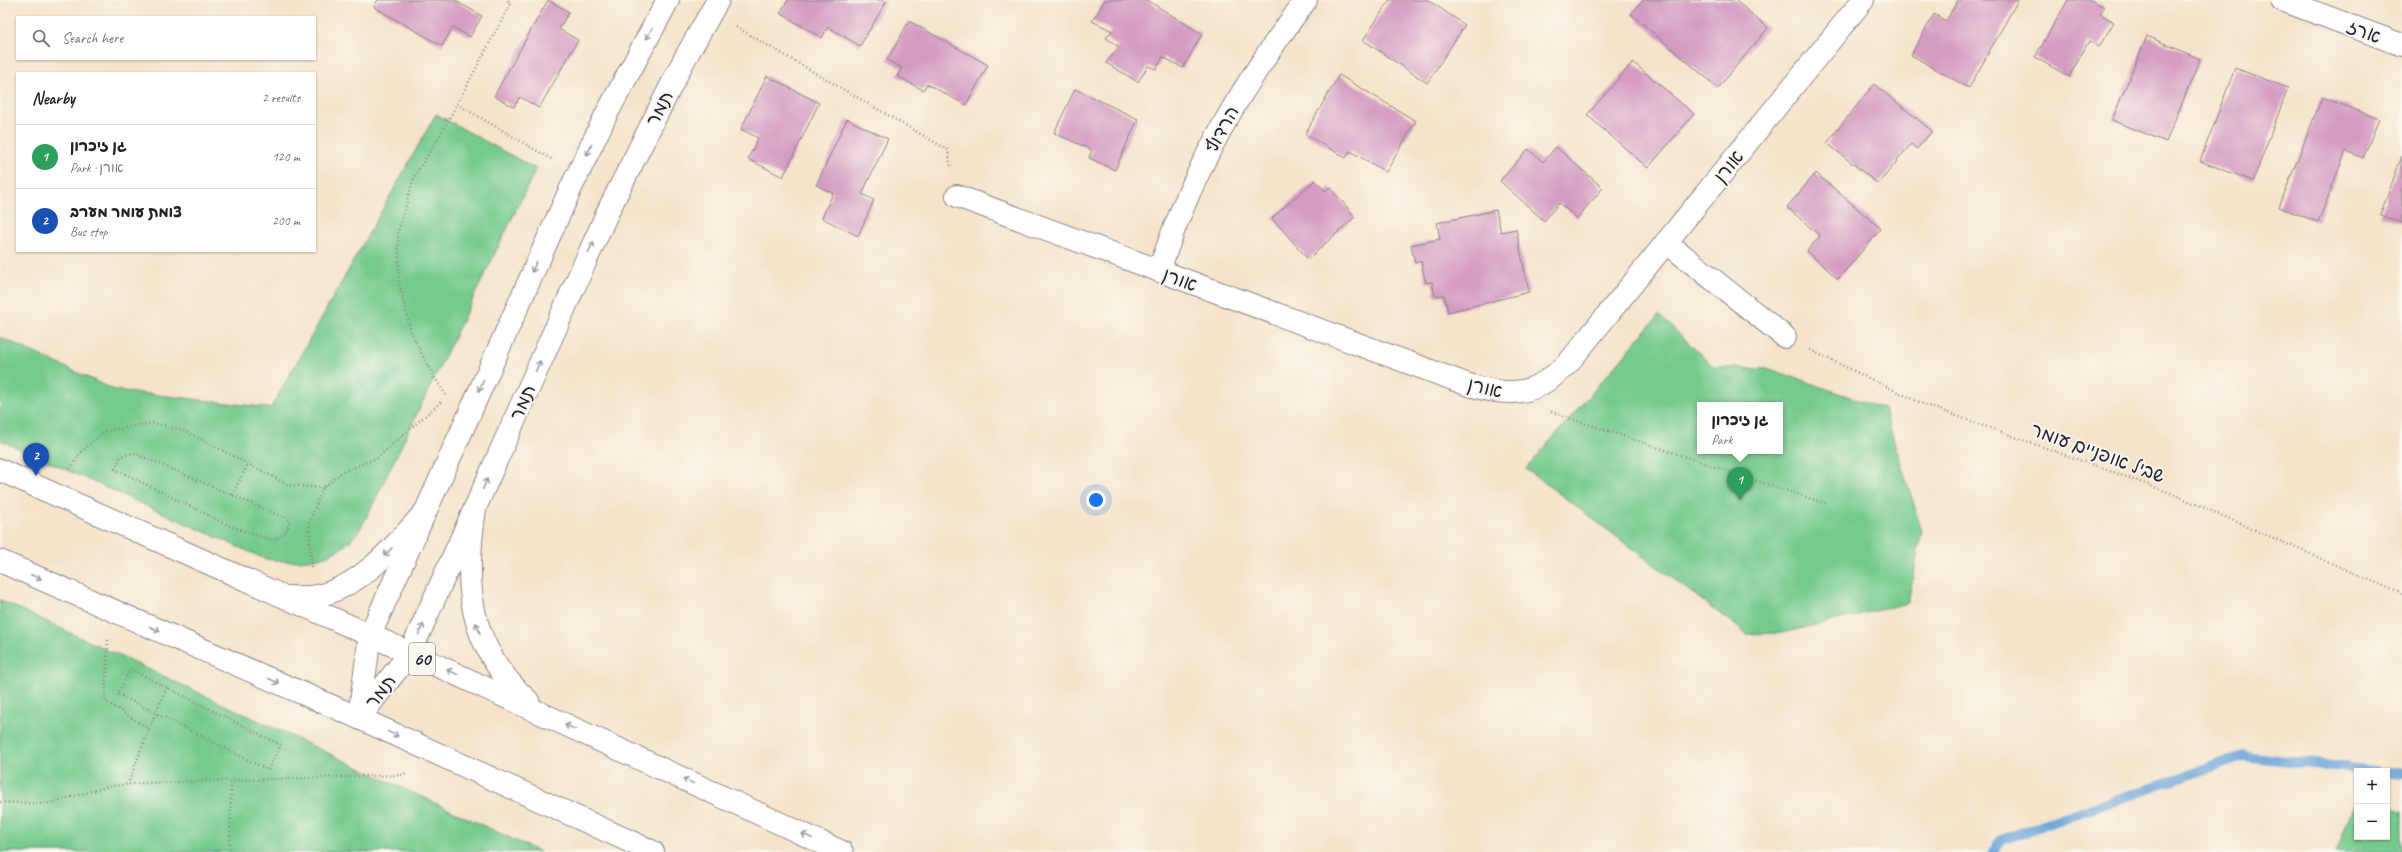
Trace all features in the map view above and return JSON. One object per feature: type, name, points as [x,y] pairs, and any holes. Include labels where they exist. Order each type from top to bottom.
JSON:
[{"type":"main road","name":"תמר","points":[[359,718],[370,635],[577,174],[606,115],[668,0]]},
{"type":"main road","name":"הרדוף","points":[[1159,271],[1175,222],[1197,172],[1222,125],[1275,42],[1306,0]]},
{"type":"main road","name":"אורן","points":[[956,196],[1469,386],[1498,392],[1524,392],[1547,382],[1570,362],[1863,0]]},
{"type":"main road","name":"ארז","points":[[2282,0],[2402,45]]},
{"type":"main road","name":"תמר","points":[[359,718],[410,653],[609,209],[649,128],[715,6]]},
{"type":"main road","points":[[1666,242],[1785,337]]},
{"type":"main road","name":"60","points":[[0,470],[410,653],[842,852]]},
{"type":"main road","points":[[475,509],[468,567],[470,596],[477,626],[489,655],[509,684],[542,714]]},
{"type":"main road","points":[[285,598],[317,596],[350,581],[383,558],[424,513]]},
{"type":"main road","points":[[0,561],[359,718],[653,852]]},
{"type":"path","points":[[317,596],[309,556],[310,522],[323,488],[342,472],[377,458],[447,396],[431,372],[411,332],[400,283],[398,232],[414,177],[457,104],[510,5],[508,0]]},
{"type":"path","points":[[715,6],[948,150],[956,196]]},
{"type":"path","points":[[457,104],[577,174]]},
{"type":"path","name":"שביל אופניים עומר","points":[[1785,337],[1923,404],[2168,492],[2402,594]]},
{"type":"path","points":[[1524,392],[1550,412],[1827,504]]},
{"type":"path","points":[[55,495],[80,452],[105,431],[153,422],[183,430],[289,485],[323,488]]},
{"type":"path","points":[[134,453],[232,494],[290,520],[286,532],[273,541],[230,526],[115,469],[121,456],[134,453]]},
{"type":"path","points":[[232,494],[248,464]]},
{"type":"path","points":[[110,610],[105,701],[149,729]]},
{"type":"path","points":[[130,669],[166,687],[281,745],[268,770],[118,694],[130,669]]},
{"type":"path","points":[[128,784],[154,713],[166,687]]},
{"type":"path","points":[[0,802],[46,804],[110,786],[128,784],[404,775],[426,749]]},
{"type":"path","points":[[230,852],[231,780]]},
{"type":"green space","points":[[436,114],[536,169],[365,520],[351,540],[341,548],[330,554],[305,560],[292,561],[265,559],[0,440],[0,337],[115,390],[271,408]]},
{"type":"green space","points":[[1659,315],[1714,367],[1770,369],[1884,409],[1922,531],[1908,603],[1782,633],[1747,634],[1526,469]]},
{"type":"green space","points":[[0,600],[540,852],[0,852]]},
{"type":"green space","points":[[2354,805],[2354,840],[2390,840],[2390,807],[2402,811],[2402,852],[2336,852]]},
{"type":"building","points":[[378,0],[454,0],[482,16],[470,37],[453,27],[442,46],[374,7]]},
{"type":"building","points":[[548,0],[569,12],[559,29],[578,40],[539,108],[520,97],[514,107],[494,96]]},
{"type":"building","points":[[788,0],[883,0],[886,2],[860,46],[828,27],[822,38],[780,13]]},
{"type":"building","points":[[1105,0],[1147,0],[1202,34],[1183,68],[1163,57],[1156,69],[1148,66],[1138,82],[1106,63],[1119,47],[1106,38],[1112,31],[1092,21]]},
{"type":"building","points":[[1390,0],[1428,0],[1465,25],[1427,83],[1363,40]]},
{"type":"building","points":[[1643,0],[1735,0],[1768,28],[1718,88],[1631,14]]},
{"type":"building","points":[[1958,0],[2018,0],[1969,88],[1911,55],[1934,14],[1946,21]]},
{"type":"building","points":[[2068,0],[2091,0],[2104,7],[2100,14],[2114,22],[2099,47],[2089,41],[2069,77],[2035,57]]},
{"type":"building","points":[[909,21],[988,65],[966,105],[927,84],[923,90],[897,76],[902,68],[887,60]]},
{"type":"building","points":[[2147,36],[2200,59],[2166,142],[2112,120]]},
{"type":"building","points":[[1633,62],[1694,114],[1648,168],[1587,115]]},
{"type":"building","points":[[2235,68],[2288,88],[2253,181],[2200,161]]},
{"type":"building","points":[[1339,75],[1416,121],[1386,172],[1350,151],[1346,158],[1305,134]]},
{"type":"building","points":[[767,76],[819,103],[783,177],[748,159],[758,138],[741,129]]},
{"type":"building","points":[[1874,84],[1932,131],[1917,149],[1911,144],[1878,184],[1827,143]]},
{"type":"building","points":[[1075,89],[1138,119],[1115,170],[1089,158],[1092,150],[1054,133]]},
{"type":"building","points":[[2322,97],[2379,119],[2363,158],[2346,151],[2318,222],[2279,207]]},
{"type":"building","points":[[847,119],[888,139],[862,194],[874,200],[858,236],[822,218],[833,193],[816,185]]},
{"type":"building","points":[[1556,147],[1603,188],[1577,218],[1559,203],[1544,221],[1500,181],[1528,149],[1543,162]]},
{"type":"building","points":[[2402,156],[2402,223],[2380,215]]},
{"type":"building","points":[[1816,173],[1881,229],[1838,279],[1807,251],[1820,236],[1787,207]]},
{"type":"building","points":[[1315,180],[1325,191],[1330,187],[1355,217],[1308,259],[1272,218]]},
{"type":"building","points":[[1496,210],[1501,232],[1516,229],[1529,292],[1448,312],[1444,295],[1435,296],[1432,282],[1426,283],[1421,261],[1415,263],[1411,245],[1440,239],[1437,223]]},
{"type":"waterway","points":[[1993,852],[2001,840],[2243,756],[2354,769]]},
{"type":"waterway","points":[[2390,772],[2402,774]]},
{"type":"place","name":"צומת עומר מערב","points":[[36,476]]},
{"type":"place","name":"גן זיכרון","points":[[1740,500]]}]
